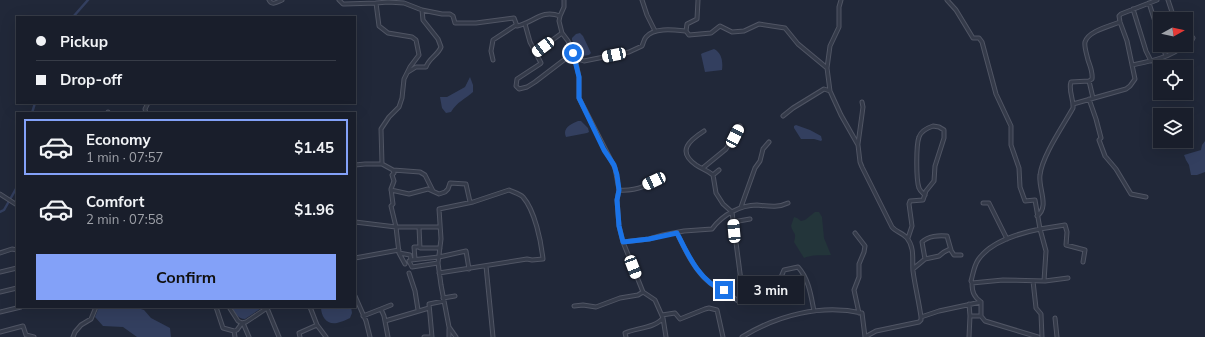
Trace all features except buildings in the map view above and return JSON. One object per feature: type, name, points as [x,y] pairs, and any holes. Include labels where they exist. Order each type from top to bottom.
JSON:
[{"type":"street","points":[[269,0],[274,4],[282,0]]},
{"type":"street","points":[[338,0],[343,4],[355,2],[400,2],[422,10],[450,14],[455,23],[476,23],[514,18],[516,25]]},
{"type":"street","points":[[564,0],[564,7],[559,21],[562,33],[568,41],[575,58],[579,77],[579,98],[604,150],[614,165],[619,190],[617,200],[619,226],[623,242],[642,292],[655,300],[662,316],[666,337]]},
{"type":"street","points":[[642,0],[655,32]]},
{"type":"street","points":[[686,31],[687,24],[697,19],[698,0]]},
{"type":"street","points":[[841,0],[839,27],[830,46],[827,68],[830,91],[841,115],[858,144]]},
{"type":"street","points":[[947,0],[956,10],[973,38],[979,38],[982,42],[996,94],[1010,126],[1011,145],[1019,168],[1022,196],[1025,201],[1035,200],[1037,216],[1046,251],[1044,281]]},
{"type":"street","points":[[1073,104],[1126,89],[1130,86],[1135,79],[1127,41],[1119,16],[1157,0]]},
{"type":"street","points":[[1168,0],[1172,12]]},
{"type":"street","points":[[376,3],[379,26],[383,31],[412,37],[416,40],[419,55],[404,79],[400,104],[381,129],[382,164]]},
{"type":"street","points":[[1149,3],[1153,15]]},
{"type":"street","points":[[1133,9],[1146,51],[1151,61]]},
{"type":"street","points":[[407,72],[416,68],[426,67],[428,62],[440,51],[441,47],[436,36],[423,20],[422,10]]},
{"type":"street","points":[[493,60],[491,51],[493,40],[516,25],[525,24],[543,14],[548,13],[560,16]]},
{"type":"street","points":[[1120,22],[1096,31],[1087,38],[1085,43],[1087,59],[1093,74],[1092,79],[1089,81],[1091,98],[1100,138],[1099,140],[1105,156],[1116,169],[1131,194],[1146,197]]},
{"type":"street","points":[[525,24],[530,42],[536,52],[540,64],[517,79],[516,86],[519,90],[535,82],[573,53]]},
{"type":"street","points":[[575,58],[584,61],[629,52],[642,46],[646,37],[655,32],[672,29],[686,31],[689,35],[711,33],[720,26],[732,32],[744,31],[759,24],[785,28],[798,44],[827,68]]},
{"type":"street","points":[[536,52],[562,33]]},
{"type":"street","points":[[1165,52],[1166,56]]},
{"type":"street","points":[[1132,65],[1151,61],[1166,56],[1172,52]]},
{"type":"street","points":[[1037,216],[1042,211],[1039,177],[1042,163],[1073,108],[1070,86],[1071,82],[1089,81]]},
{"type":"street","points":[[783,116],[824,89],[830,91]]},
{"type":"street","points":[[862,102],[863,107],[858,144],[862,167],[892,227],[908,238]]},
{"type":"street","points":[[704,168],[726,148],[740,126]]},
{"type":"street","points":[[855,233],[865,246],[858,264],[858,278],[854,290],[859,312],[862,313],[865,337],[876,331],[919,322],[921,317],[913,269],[912,252],[908,238],[912,226],[910,201],[923,200],[925,195],[926,191],[934,181],[936,166],[944,138],[944,130],[933,126],[922,131],[919,136],[918,143],[919,189],[925,195]]},
{"type":"street","points":[[704,131],[691,140],[686,147],[687,153],[691,161],[713,175],[716,193],[723,204],[732,212],[743,296],[743,301],[741,302]]},
{"type":"street","points":[[741,207],[755,168],[760,161],[763,149],[769,142]]},
{"type":"street","points":[[356,165],[382,164],[393,170],[420,172],[425,175],[434,192]]},
{"type":"street","points":[[393,170],[392,175],[394,181],[391,190],[393,204],[391,206],[396,227],[399,252],[405,264]]},
{"type":"street","points":[[713,175],[719,170]]},
{"type":"street","points":[[619,190],[636,189],[654,181],[660,176]]},
{"type":"street","points":[[391,190],[409,194],[428,190],[440,194],[448,189],[450,183],[466,184],[470,202]]},
{"type":"street","points":[[439,273],[527,259],[532,260],[543,258],[542,246],[535,221],[522,196],[509,190],[470,202],[439,209],[442,238],[438,262],[439,273],[443,300],[449,327],[449,337]]},
{"type":"street","points":[[0,194],[16,204]]},
{"type":"street","points":[[623,242],[712,229],[720,219],[741,207],[750,205],[778,206],[788,203]]},
{"type":"street","points":[[983,203],[989,203],[1007,239]]},
{"type":"street","points":[[733,222],[750,219]]},
{"type":"street","points":[[356,222],[396,227],[440,227]]},
{"type":"street","points":[[981,302],[972,292],[971,281],[977,260],[992,247],[1024,232],[1065,225],[1067,232],[1066,245],[1085,250],[1083,262]]},
{"type":"street","points":[[419,228],[420,247]]},
{"type":"street","points":[[677,233],[690,258],[701,274],[717,288],[724,290],[735,300],[741,302],[748,302],[768,289],[781,277],[784,270],[798,266],[803,271],[807,282],[814,311]]},
{"type":"street","points":[[924,259],[922,242],[932,237],[947,236],[954,255],[961,255]]},
{"type":"street","points":[[413,260],[414,247],[440,248]]},
{"type":"street","points":[[0,253],[16,250]]},
{"type":"street","points":[[913,269],[924,259],[939,256],[946,250],[951,250]]},
{"type":"street","points":[[438,262],[412,267],[409,261],[466,251],[468,268]]},
{"type":"street","points":[[356,258],[399,252],[410,255],[413,260]]},
{"type":"street","points":[[486,266],[494,337]]},
{"type":"street","points":[[0,272],[16,268]]},
{"type":"street","points":[[409,273],[415,291],[418,310]]},
{"type":"street","points":[[972,283],[1003,280],[1044,281],[1068,278]]},
{"type":"street","points":[[1033,281],[1036,308],[1041,314],[1042,337]]},
{"type":"street","points":[[0,292],[16,288]]},
{"type":"street","points":[[574,306],[583,304],[596,307],[620,298],[638,295],[642,292]]},
{"type":"street","points":[[424,337],[432,337],[429,304],[454,296]]},
{"type":"street","points":[[356,298],[364,316],[370,337]]},
{"type":"street","points":[[921,317],[981,302]]},
{"type":"street","points":[[981,302],[981,316]]},
{"type":"street","points":[[364,316],[391,304]]},
{"type":"street","points":[[969,304],[969,337]]},
{"type":"street","points":[[0,312],[17,308]]},
{"type":"street","points":[[73,337],[81,325],[91,319],[96,308]]},
{"type":"street","points":[[216,308],[223,328],[234,331]]},
{"type":"street","points":[[230,308],[238,321],[242,323],[249,337]]},
{"type":"street","points":[[234,331],[237,330],[242,323],[267,308],[279,337]]},
{"type":"street","points":[[310,308],[317,325],[326,337]]},
{"type":"street","points":[[385,321],[429,308]]},
{"type":"street","points":[[662,316],[675,313],[680,319],[705,309],[710,308],[717,310],[723,337]]},
{"type":"street","points":[[381,309],[388,337]]},
{"type":"street","points":[[742,337],[777,319],[801,312],[842,309],[859,312]]},
{"type":"street","points":[[626,337],[625,333],[655,324],[660,321],[662,316]]},
{"type":"street","points":[[970,316],[981,316],[986,321],[1038,337]]},
{"type":"street","points":[[1055,318],[1057,337]]},
{"type":"street","points":[[300,337],[299,333],[317,325]]},
{"type":"street","points":[[0,332],[23,326],[26,336],[34,337]]},
{"type":"street","points":[[449,327],[456,337]]},
{"type":"street","points":[[232,337],[235,337],[234,331]]},
{"type":"shaded area","points":[[815,212],[819,212],[822,217],[824,238],[831,255],[804,258],[794,242],[795,235],[791,226],[794,217],[801,221],[805,220]]},
{"type":"water","points":[[580,33],[591,53],[589,55],[582,56],[572,40],[576,34]]},
{"type":"water","points":[[714,49],[719,53],[721,58],[722,70],[705,72],[701,54]]},
{"type":"water","points":[[470,77],[473,85],[473,92],[458,103],[451,112],[446,113],[442,108],[440,97],[447,97],[465,87]]},
{"type":"water","points":[[578,121],[581,121],[588,128],[589,132],[566,137],[566,129]]},
{"type":"water","points":[[796,125],[821,136],[822,140],[801,139],[794,128]]},
{"type":"water","points":[[1205,141],[1205,172],[1197,175],[1191,175],[1189,165],[1184,155],[1201,150]]},
{"type":"water","points":[[99,308],[137,308],[144,310],[151,318],[170,328],[171,337],[137,337],[123,327],[103,326],[95,317]]},
{"type":"water","points":[[233,308],[262,308],[245,319],[239,317]]},
{"type":"water","points":[[321,308],[351,308],[352,313],[350,318],[337,323],[330,323],[325,320]]},
{"type":"waterway","points":[[74,16],[88,0]]},
{"type":"waterway","points":[[32,112],[35,104]]},
{"type":"waterway","points":[[0,212],[4,210],[16,189]]},
{"type":"route","points":[[573,53],[579,77],[579,98],[604,150],[614,165],[617,175],[619,190],[617,200],[619,226],[623,242],[649,239],[677,233],[690,258],[701,274],[717,288],[724,290]]}]
